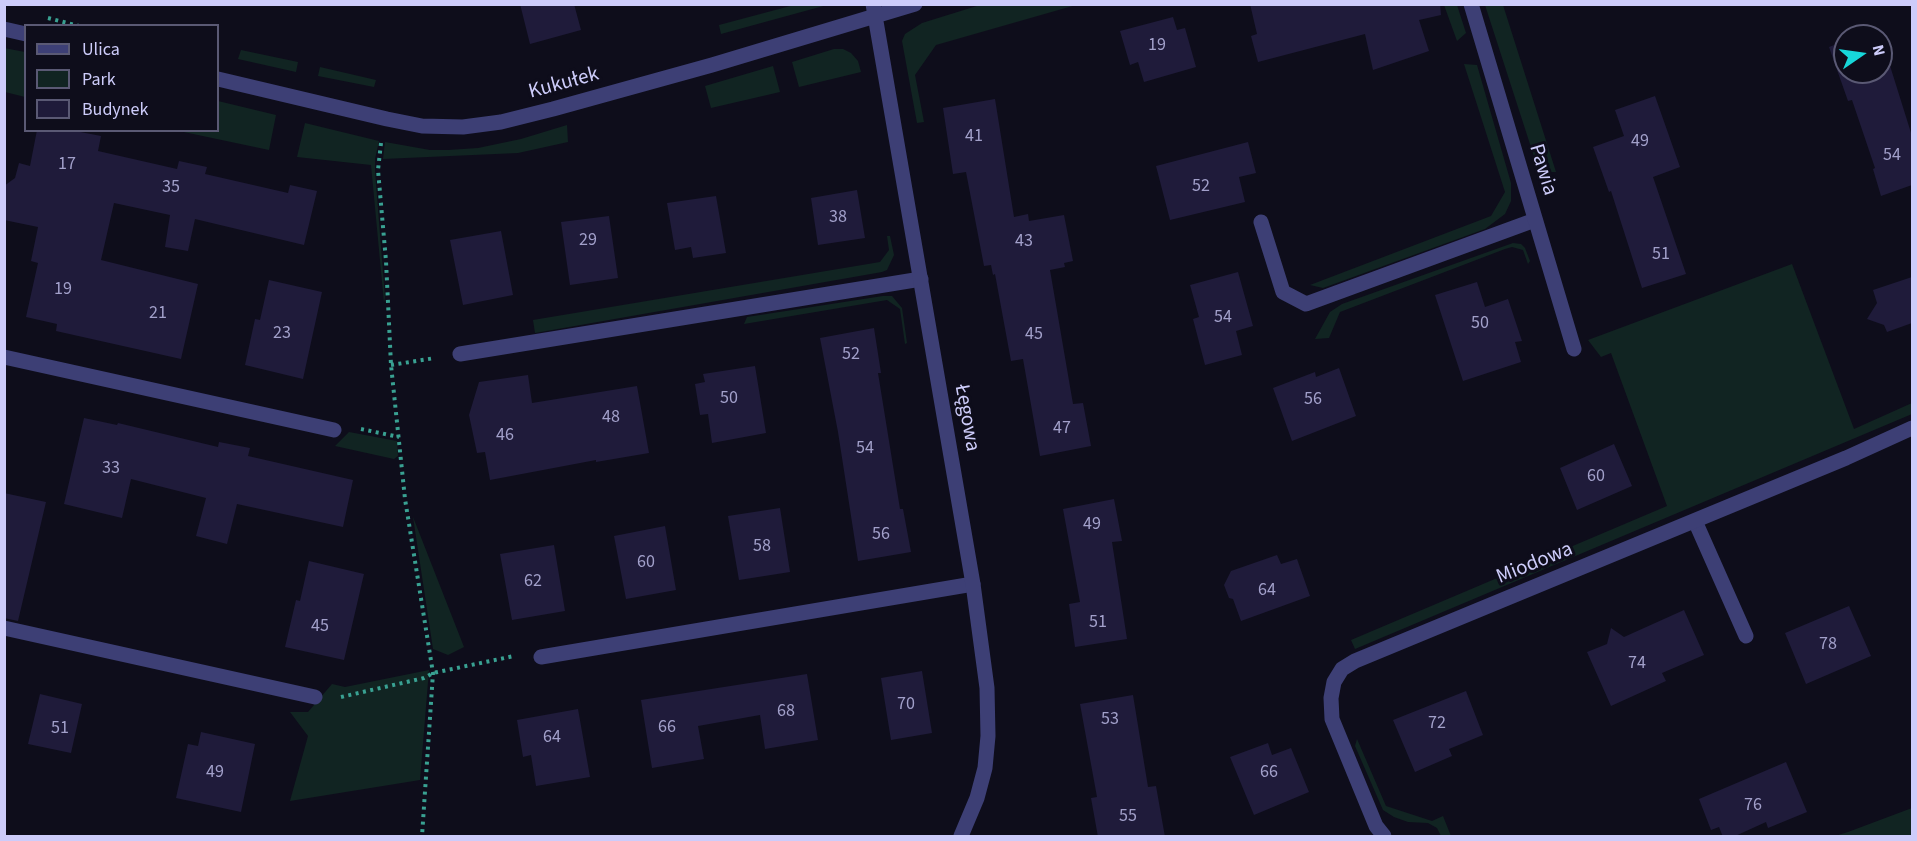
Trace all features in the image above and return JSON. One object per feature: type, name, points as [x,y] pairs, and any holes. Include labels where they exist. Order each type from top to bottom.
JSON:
[{"type":"street","name":"Kukułek","points":[[219,79],[422,126],[463,127],[501,122],[712,65],[874,11],[915,4]]},
{"type":"street","name":"Pawia","points":[[1471,4],[1574,348]]},
{"type":"street","name":"Łęgowa","points":[[874,11],[973,584],[987,688],[988,736],[985,768],[977,798],[961,837]]},
{"type":"street","points":[[4,29],[24,34]]},
{"type":"street","points":[[1261,222],[1283,292],[1306,304],[1535,220]]},
{"type":"street","points":[[460,354],[921,279]]},
{"type":"street","points":[[4,357],[334,430]]},
{"type":"street","name":"Miodowa","points":[[1384,837],[1376,826],[1332,719],[1331,698],[1334,682],[1342,669],[1355,661],[1846,458],[1912,428]]},
{"type":"street","points":[[1695,521],[1746,636]]},
{"type":"street","points":[[541,657],[973,584]]},
{"type":"street","points":[[4,628],[315,697]]},
{"type":"path","points":[[387,119],[378,170],[386,261],[391,365],[405,499],[433,673],[422,837]]},
{"type":"path","points":[[391,365],[460,354]]},
{"type":"path","points":[[334,430],[344,426],[399,437]]},
{"type":"path","points":[[315,697],[349,696],[424,678],[433,673],[527,653],[541,657]]},
{"type":"green space","points":[[794,5],[827,5],[721,34],[719,25]]},
{"type":"green space","points":[[980,5],[1076,5],[936,45],[915,75],[924,122],[917,123],[902,41],[905,34],[922,23]]},
{"type":"green space","points":[[1444,5],[1457,5],[1466,33],[1457,41]]},
{"type":"green space","points":[[1485,5],[1503,5],[1556,172],[1539,172]]},
{"type":"green space","points":[[4,48],[24,52],[24,97],[5,92]]},
{"type":"green space","points":[[834,49],[843,49],[851,53],[858,61],[861,72],[799,87],[792,62]]},
{"type":"green space","points":[[241,50],[298,62],[296,72],[238,59]]},
{"type":"green space","points":[[1464,64],[1477,65],[1511,183],[1511,201],[1505,214],[1485,229],[1323,288],[1310,285],[1491,216],[1505,192]]},
{"type":"green space","points":[[773,66],[780,92],[711,108],[705,86]]},
{"type":"green space","points":[[320,67],[376,80],[374,87],[318,76]]},
{"type":"green space","points":[[219,101],[276,115],[269,150],[184,132],[219,132]]},
{"type":"green space","points":[[305,123],[379,141],[375,171],[384,303],[371,165],[297,157]]},
{"type":"green space","points":[[567,125],[568,142],[518,153],[383,159],[385,142],[430,150],[478,148],[521,139]]},
{"type":"green space","points":[[887,236],[890,236],[894,255],[887,270],[882,272],[535,333],[533,320],[880,262],[889,250]]},
{"type":"green space","points":[[1513,243],[1521,244],[1525,248],[1530,261],[1528,264],[1523,250],[1512,247],[1505,249],[1340,312],[1329,338],[1315,339],[1330,312],[1342,304]]},
{"type":"green space","points":[[1792,264],[1854,429],[1912,403],[1912,414],[1355,649],[1351,640],[1667,506],[1611,353],[1601,357],[1588,340]]},
{"type":"green space","points":[[892,296],[902,308],[907,343],[905,344],[900,309],[887,300],[744,324],[747,317]]},
{"type":"green space","points":[[349,432],[397,441],[398,456],[394,459],[335,446]]},
{"type":"green space","points":[[413,517],[464,647],[448,655],[433,649]]},
{"type":"green space","points":[[429,670],[420,780],[290,801],[308,736],[290,712],[308,712],[332,684],[345,687]]},
{"type":"green space","points":[[1357,739],[1386,806],[1432,821],[1443,816],[1451,836],[1441,836],[1437,828],[1428,823],[1408,822],[1383,810],[1355,746]]},
{"type":"green space","points":[[1912,808],[1912,836],[1835,836],[1848,832]]},
{"type":"building","points":[[520,4],[574,4],[581,30],[530,44]]},
{"type":"building","points":[[1250,4],[1440,4],[1441,15],[1419,20],[1429,51],[1373,70],[1365,34],[1258,62],[1251,36],[1257,34]]},
{"type":"building","points":[[1173,17],[1177,30],[1185,28],[1196,67],[1144,82],[1138,62],[1130,65],[1120,31]]},
{"type":"building","points":[[1833,46],[1833,58],[1829,47]]},
{"type":"building","points":[[1893,75],[1912,136],[1912,185],[1881,196],[1873,169],[1875,168],[1852,100],[1848,101],[1842,84],[1893,84]]},
{"type":"building","points":[[1655,96],[1680,167],[1653,177],[1686,274],[1642,288],[1611,191],[1609,192],[1593,147],[1624,136],[1615,110]]},
{"type":"building","points":[[995,99],[1014,217],[1028,214],[1029,221],[1064,215],[1073,261],[1064,263],[1065,267],[1050,270],[1073,404],[1083,403],[1091,446],[1040,456],[1023,359],[1011,361],[995,274],[993,275],[991,265],[984,266],[966,172],[953,174],[943,108]]},
{"type":"building","points":[[37,132],[80,132],[101,136],[98,151],[177,169],[179,161],[207,167],[205,174],[288,193],[290,185],[317,191],[304,245],[195,219],[188,251],[165,247],[170,215],[114,203],[101,260],[198,284],[181,359],[56,331],[57,324],[26,317],[38,263],[31,261],[38,227],[4,220],[4,186],[15,178],[19,163],[30,166]]},
{"type":"building","points":[[1248,142],[1256,173],[1239,177],[1245,202],[1170,220],[1156,166]]},
{"type":"building","points":[[857,190],[865,238],[818,245],[811,198]]},
{"type":"building","points":[[716,196],[726,253],[693,258],[691,247],[675,250],[667,203]]},
{"type":"building","points":[[609,216],[618,278],[570,285],[561,222]]},
{"type":"building","points":[[501,231],[513,295],[463,305],[450,240]]},
{"type":"building","points":[[1238,272],[1253,326],[1236,331],[1242,355],[1205,365],[1193,319],[1199,317],[1190,285]]},
{"type":"building","points":[[1912,277],[1912,323],[1887,332],[1884,325],[1867,319],[1877,303],[1873,290]]},
{"type":"building","points":[[269,280],[322,292],[303,379],[245,365],[255,319],[260,320]]},
{"type":"building","points":[[1477,282],[1485,307],[1508,299],[1522,341],[1515,342],[1521,362],[1463,381],[1435,295]]},
{"type":"building","points":[[874,328],[881,373],[878,373],[900,509],[903,509],[911,552],[858,561],[838,432],[820,338]]},
{"type":"building","points":[[755,366],[766,433],[712,443],[708,414],[700,415],[695,384],[705,382],[703,374]]},
{"type":"building","points":[[1339,368],[1356,416],[1292,441],[1273,388],[1315,372],[1316,377]]},
{"type":"building","points":[[528,375],[532,403],[637,386],[649,453],[596,462],[596,460],[490,480],[485,452],[477,453],[469,415],[479,382]]},
{"type":"building","points":[[84,418],[117,425],[118,423],[218,447],[219,442],[250,448],[248,456],[353,480],[343,527],[237,504],[227,544],[196,536],[206,498],[131,479],[122,518],[64,504]]},
{"type":"building","points":[[1614,444],[1632,486],[1577,510],[1560,468]]},
{"type":"building","points":[[4,493],[46,502],[18,621],[4,618]]},
{"type":"building","points":[[1114,499],[1122,541],[1112,542],[1127,639],[1075,647],[1069,604],[1080,602],[1063,509]]},
{"type":"building","points":[[780,508],[790,572],[739,580],[728,516]]},
{"type":"building","points":[[665,526],[676,590],[626,599],[614,536]]},
{"type":"building","points":[[554,545],[565,611],[512,620],[500,554]]},
{"type":"building","points":[[1277,555],[1281,564],[1297,559],[1310,596],[1241,621],[1233,599],[1229,598],[1224,585],[1231,571]]},
{"type":"building","points":[[309,561],[364,574],[344,660],[285,647],[296,600],[300,601]]},
{"type":"building","points":[[1849,606],[1871,656],[1806,684],[1785,633]]},
{"type":"building","points":[[1684,610],[1704,655],[1662,673],[1666,681],[1611,706],[1587,652],[1607,644],[1611,628],[1624,637]]},
{"type":"building","points":[[922,671],[932,733],[891,740],[881,678]]},
{"type":"building","points":[[807,674],[818,740],[765,749],[760,715],[698,726],[704,759],[652,768],[641,700]]},
{"type":"building","points":[[1466,691],[1483,735],[1449,749],[1452,756],[1415,772],[1393,720]]},
{"type":"building","points":[[40,694],[82,704],[71,753],[28,744]]},
{"type":"building","points":[[1133,695],[1148,787],[1156,786],[1165,837],[1098,837],[1091,798],[1097,797],[1080,704]]},
{"type":"building","points":[[578,709],[590,777],[536,786],[531,755],[523,757],[517,720]]},
{"type":"building","points":[[201,732],[255,744],[241,812],[176,798],[188,744],[198,746]]},
{"type":"building","points":[[1268,743],[1272,755],[1291,748],[1309,792],[1254,815],[1230,757]]},
{"type":"building","points":[[1786,762],[1807,812],[1768,828],[1766,822],[1733,837],[1723,837],[1719,827],[1711,830],[1699,799]]}]
